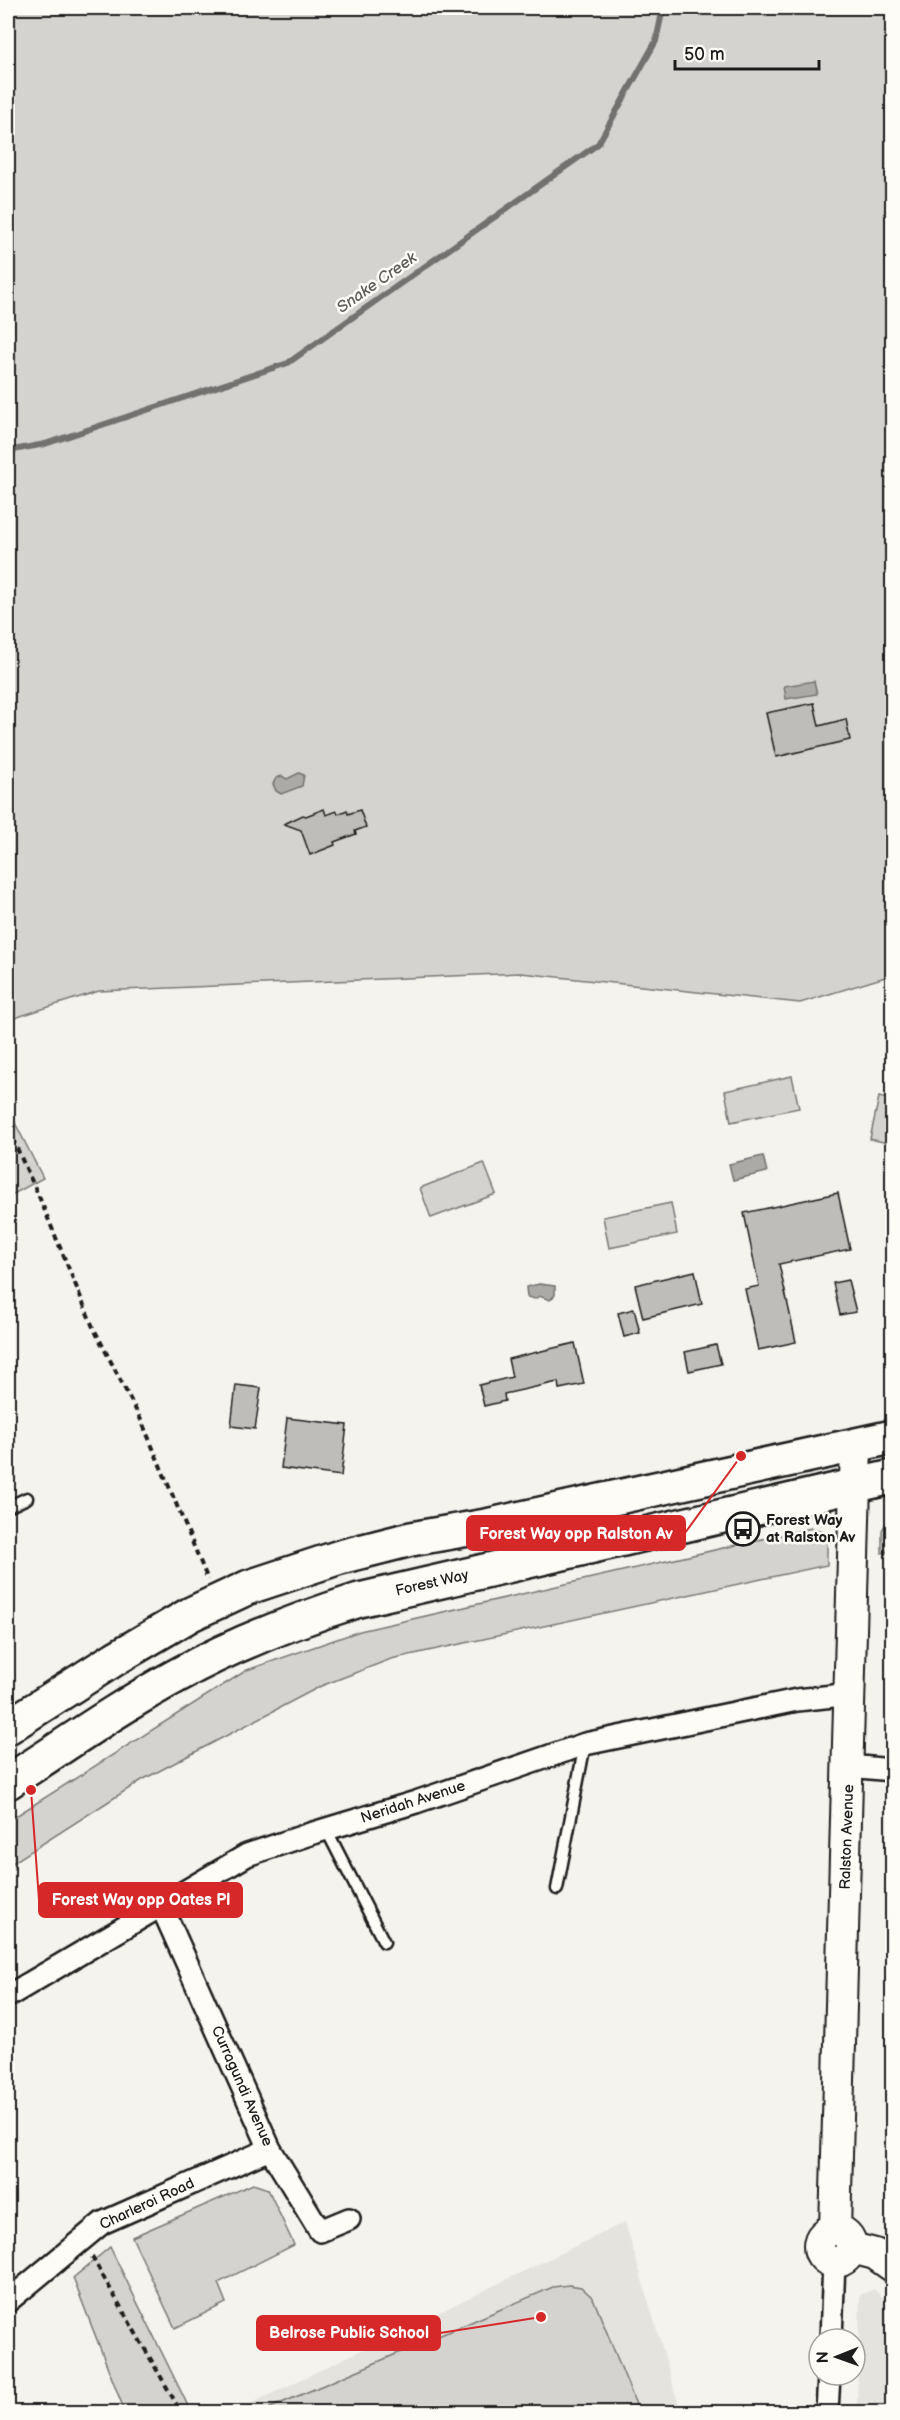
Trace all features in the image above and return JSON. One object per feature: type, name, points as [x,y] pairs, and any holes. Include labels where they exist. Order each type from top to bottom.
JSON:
[{"type":"main road","points":[[8,1727],[116,1658],[191,1614],[249,1587],[340,1557],[411,1539],[498,1523],[892,1437]]},
{"type":"main road","name":"Forest Way","points":[[8,1782],[177,1676],[262,1634],[301,1618],[359,1600],[892,1477]]},
{"type":"street","name":"Ralston Avenue","points":[[832,2327],[840,2247],[856,1445]]},
{"type":"street","name":"Neridah Avenue","points":[[8,1996],[247,1856],[416,1802],[585,1744],[797,1700],[851,1694]]},
{"type":"street","points":[[849,1766],[892,1770]]},
{"type":"street","name":"Curragundi Avenue","points":[[161,1905],[270,2150],[320,2231],[349,2219]]},
{"type":"street","name":"Charleroi Road","points":[[8,2301],[82,2238],[110,2218],[270,2150]]},
{"type":"street","points":[[840,2247],[875,2254],[892,2266]]},
{"type":"street","points":[[827,2412],[828,2387]]},
{"type":"lane","points":[[8,1507],[27,1498]]},
{"type":"lane","points":[[557,1889],[585,1744]]},
{"type":"lane","points":[[326,1829],[384,1942]]},
{"type":"path","points":[[8,1129],[93,1327],[142,1422],[199,1556],[214,1604]]},
{"type":"path","points":[[82,2238],[181,2412]]},
{"type":"shaded area","points":[[8,8],[892,8],[892,975],[800,1003],[521,973],[99,991],[8,1020]]},
{"type":"shaded area","points":[[814,681],[817,694],[786,699],[784,686]]},
{"type":"shaded area","points":[[299,773],[304,775],[302,786],[281,794],[276,791],[273,784],[276,778],[282,776],[287,779]]},
{"type":"shaded area","points":[[792,1076],[799,1108],[731,1122],[725,1091]]},
{"type":"shaded area","points":[[879,1097],[892,1100],[892,1144],[870,1139]]},
{"type":"shaded area","points":[[8,1109],[43,1178],[8,1197]]},
{"type":"shaded area","points":[[763,1156],[767,1172],[733,1180],[729,1164]]},
{"type":"shaded area","points":[[484,1163],[496,1194],[431,1218],[420,1188]]},
{"type":"shaded area","points":[[671,1203],[677,1234],[609,1248],[603,1217]]},
{"type":"shaded area","points":[[539,1284],[555,1286],[555,1295],[550,1300],[539,1296],[535,1299],[527,1297],[526,1287]]},
{"type":"shaded area","points":[[892,1515],[892,1550],[882,1553],[882,1530]]},
{"type":"shaded area","points":[[811,1528],[824,1531],[827,1565],[391,1659],[321,1686],[142,1780],[8,1866],[8,1821],[247,1670],[360,1631]]},
{"type":"shaded area","points":[[253,2184],[268,2189],[294,2245],[218,2283],[226,2303],[175,2328],[132,2237]]},
{"type":"shaded area","points":[[625,2222],[681,2412],[234,2412]]},
{"type":"shaded area","points":[[110,2247],[191,2412],[125,2412],[73,2278]]},
{"type":"shaded area","points":[[569,2285],[581,2287],[593,2298],[639,2412],[272,2412],[270,2408],[553,2287]]},
{"type":"shaded area","points":[[874,2289],[892,2307],[892,2412],[857,2412],[858,2387],[867,2387],[867,2327],[859,2327],[860,2295]]},
{"type":"building","points":[[814,703],[819,726],[846,719],[850,740],[776,757],[766,713]]},
{"type":"building","points":[[324,809],[326,815],[337,811],[338,814],[347,810],[348,814],[360,810],[366,827],[355,831],[356,834],[334,842],[335,845],[310,855],[301,830],[284,824]]},
{"type":"building","points":[[838,1193],[850,1249],[779,1264],[796,1342],[758,1350],[745,1289],[759,1286],[744,1213]]},
{"type":"building","points":[[695,1271],[702,1304],[643,1318],[635,1285]]},
{"type":"building","points":[[848,1280],[856,1312],[840,1315],[833,1283]]},
{"type":"building","points":[[634,1309],[640,1333],[624,1337],[618,1313]]},
{"type":"building","points":[[575,1343],[584,1384],[559,1389],[558,1382],[504,1394],[505,1401],[484,1406],[479,1385],[512,1377],[508,1359]]},
{"type":"building","points":[[716,1345],[721,1364],[689,1371],[685,1352]]},
{"type":"building","points":[[236,1385],[261,1388],[255,1429],[231,1426]]},
{"type":"building","points":[[287,1418],[347,1425],[341,1476],[281,1468]]},
{"type":"waterway","name":"Snake Creek","points":[[8,451],[45,444],[288,363],[598,144],[656,41],[663,8]]},
{"type":"place","name":"Forest Way opp Ralston Av","points":[[741,1456]]},
{"type":"place","name":"Forest Way at Ralston Av","points":[[743,1529]]},
{"type":"place","name":"Forest Way opp Oates Pl","points":[[31,1790]]},
{"type":"place","name":"Belrose Public School","points":[[541,2317]]}]
